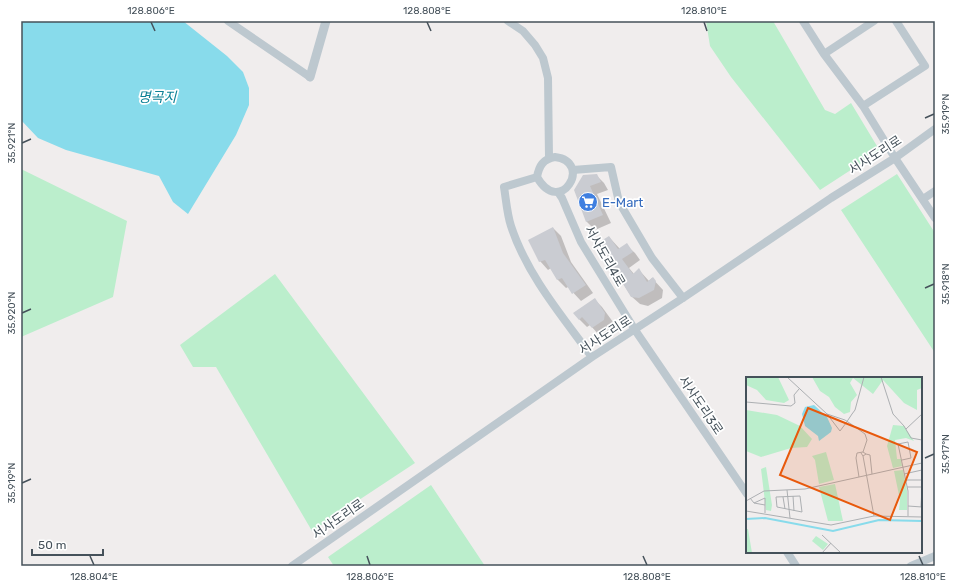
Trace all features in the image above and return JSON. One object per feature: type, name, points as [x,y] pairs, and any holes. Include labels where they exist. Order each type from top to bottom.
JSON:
[{"type":"street","points":[[228,21],[310,77],[326,21]]},
{"type":"street","points":[[508,21],[523,31],[543,58],[548,78],[549,158]]},
{"type":"street","points":[[803,21],[824,54],[863,106],[895,158],[935,218]]},
{"type":"street","points":[[824,54],[874,21]]},
{"type":"street","points":[[863,106],[925,66],[896,21]]},
{"type":"street","name":"서사도리로","points":[[292,566],[592,357],[635,330],[831,198],[895,158],[935,129]]},
{"type":"street","points":[[555,157],[566,160],[573,170],[573,176],[568,187],[558,192],[546,190],[537,177],[541,165],[549,158],[555,157]]},
{"type":"street","points":[[573,170],[611,167],[620,202],[652,258],[683,298]]},
{"type":"street","points":[[537,177],[504,186],[511,226],[531,272],[592,357]]},
{"type":"street","points":[[922,199],[935,191]]},
{"type":"street","name":"서사도리4로","points":[[558,192],[562,198],[580,242],[635,330]]},
{"type":"street","name":"서사도리3로","points":[[635,330],[746,493]]},
{"type":"street","points":[[788,553],[796,566]]},
{"type":"street","points":[[911,566],[935,556]]},
{"type":"green space","points":[[706,21],[773,21],[825,110],[835,114],[851,103],[880,151],[820,190],[731,77],[710,46]]},
{"type":"green space","points":[[21,169],[127,221],[113,297],[21,337]]},
{"type":"green space","points":[[897,174],[935,233],[935,353],[841,210]]},
{"type":"green space","points":[[275,274],[415,463],[312,531],[216,367],[193,367],[180,345]]},
{"type":"green space","points":[[431,485],[485,566],[334,566],[328,557]]},
{"type":"water","name":"명곡지","points":[[21,21],[183,21],[227,56],[243,72],[249,88],[249,105],[236,135],[188,214],[173,202],[159,176],[66,150],[38,138],[21,120]]},
{"type":"building","name":"E-Mart","points":[[597,174],[601,182],[590,186],[603,215],[586,222],[574,190],[583,175]]},
{"type":"building","points":[[553,227],[563,253],[586,285],[572,294],[562,278],[557,280],[545,260],[539,262],[528,240]]},
{"type":"building","points":[[609,236],[618,249],[627,243],[633,252],[622,259],[633,274],[639,268],[647,282],[653,277],[656,281],[654,290],[639,298],[631,297],[612,266],[608,269],[593,246]]},
{"type":"building","points":[[595,298],[605,313],[604,320],[592,328],[582,317],[579,320],[573,313]]},
{"type":"place","name":"E-Mart","points":[[588,202]]}]
